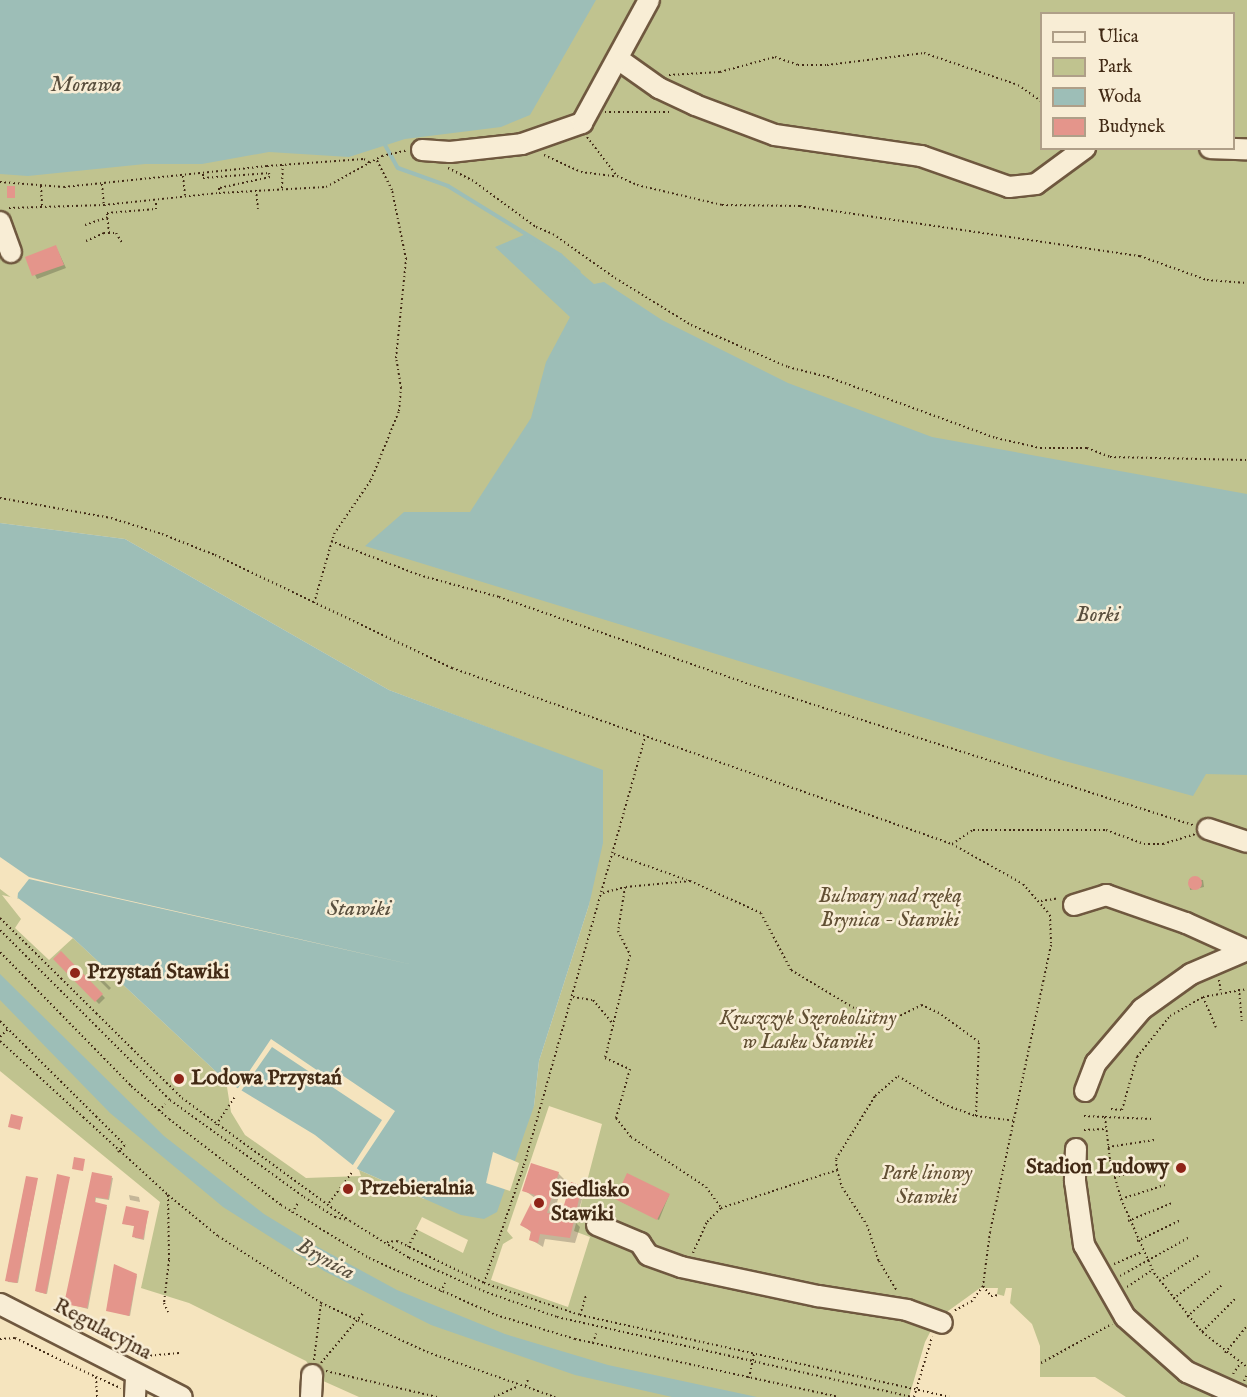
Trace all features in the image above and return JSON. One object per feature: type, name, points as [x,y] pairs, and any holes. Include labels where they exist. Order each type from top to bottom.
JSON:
[{"type":"street","points":[[422,150],[450,152],[522,144],[586,117],[649,0]]},
{"type":"street","points":[[618,59],[652,81],[710,112],[775,135],[921,156],[1009,187],[1036,184],[1082,150]]},
{"type":"street","points":[[0,222],[11,252]]},
{"type":"street","points":[[1208,829],[1247,842]]},
{"type":"street","points":[[1074,905],[1106,895],[1186,923],[1247,950]]},
{"type":"street","points":[[1085,1090],[1096,1063],[1142,1009],[1191,974],[1247,950]]},
{"type":"street","points":[[1076,1149],[1075,1181],[1084,1245],[1125,1317],[1186,1372],[1243,1397]]},
{"type":"street","points":[[597,1225],[640,1243],[648,1255],[681,1267],[818,1296],[907,1310],[942,1323]]},
{"type":"street","name":"Regulacyjna","points":[[0,1304],[136,1376],[182,1397]]},
{"type":"street","points":[[311,1397],[312,1375]]},
{"type":"street","points":[[135,1397],[136,1376]]},
{"type":"path","points":[[652,81],[670,75],[720,72],[775,57],[798,65],[827,65],[924,53],[1018,85],[1040,101]]},
{"type":"path","points":[[617,176],[595,153],[586,117],[681,112]]},
{"type":"path","points":[[522,144],[581,172],[617,176],[637,185],[722,205],[800,206],[1140,256],[1207,280],[1247,283]]},
{"type":"path","points":[[422,150],[426,156],[472,180],[536,227],[553,234],[615,278],[691,325],[788,366],[996,438],[1040,448],[1087,448],[1110,457],[1247,460]]},
{"type":"path","points":[[0,207],[105,205],[219,193],[334,185],[382,156],[398,152]]},
{"type":"path","points":[[0,182],[42,186],[102,184],[283,165],[364,159],[370,163]]},
{"type":"path","points":[[314,603],[331,541],[371,480],[399,411],[401,388],[396,358],[406,259],[392,190],[377,160]]},
{"type":"path","points":[[282,188],[283,165]]},
{"type":"path","points":[[203,174],[203,178],[269,173],[270,177],[219,188],[219,193]]},
{"type":"path","points":[[183,176],[185,196]]},
{"type":"path","points":[[102,184],[109,233]]},
{"type":"path","points":[[42,186],[42,207]]},
{"type":"path","points":[[256,190],[258,209]]},
{"type":"path","points":[[107,213],[156,208],[156,200]]},
{"type":"path","points":[[85,225],[108,217]]},
{"type":"path","points":[[86,241],[109,233],[116,233],[123,243]]},
{"type":"path","points":[[0,498],[111,518],[162,534],[452,668],[952,844],[1017,879],[1041,901],[1052,920],[1049,954],[983,1286],[991,1297],[1000,1295]]},
{"type":"path","points":[[331,541],[419,575],[499,597],[758,687],[1208,829]]},
{"type":"path","points":[[484,1283],[519,1184],[614,854],[645,736]]},
{"type":"path","points":[[952,844],[973,830],[1106,830],[1144,844],[1163,844],[1208,829]]},
{"type":"path","points":[[614,854],[690,881],[761,913],[791,970],[854,1008],[897,1017],[922,1005],[939,1013],[979,1042],[976,1116]]},
{"type":"path","points":[[603,893],[625,887],[690,881]]},
{"type":"path","points":[[625,887],[618,931],[630,955],[604,1058],[630,1069],[616,1118],[629,1134],[696,1179],[722,1208]]},
{"type":"path","points":[[0,918],[168,1085],[216,1125],[330,1203],[350,1221],[387,1242],[409,1258],[465,1283],[557,1317],[912,1397]]},
{"type":"path","points":[[0,930],[170,1100],[295,1191],[335,1217],[350,1221]]},
{"type":"path","points":[[0,952],[159,1111],[212,1155],[292,1212],[369,1258],[496,1315],[593,1343],[838,1397]]},
{"type":"path","points":[[1239,989],[1242,1021]]},
{"type":"path","points":[[1111,1109],[1122,1110],[1131,1070],[1158,1025],[1203,997],[1221,990],[1247,989]]},
{"type":"path","points":[[573,996],[593,1000],[613,1024]]},
{"type":"path","points":[[1203,997],[1216,1027]]},
{"type":"path","points":[[71,1023],[76,1019]]},
{"type":"path","points":[[0,1021],[125,1145],[117,1153]]},
{"type":"path","points":[[8,1029],[0,1039],[117,1153],[218,1236],[321,1303],[359,1321],[518,1386],[555,1397]]},
{"type":"path","points":[[907,1310],[908,1299],[898,1292],[879,1261],[867,1224],[842,1187],[836,1160],[875,1096],[898,1076],[943,1104],[976,1116],[1014,1121]]},
{"type":"path","points":[[216,1125],[235,1097]]},
{"type":"path","points":[[159,1111],[165,1104]]},
{"type":"path","points":[[1084,1116],[1153,1119]]},
{"type":"path","points":[[1105,1117],[1108,1147],[1120,1199],[1152,1270],[1187,1317],[1225,1353],[1247,1367]]},
{"type":"path","points":[[1084,1130],[1106,1129]]},
{"type":"path","points":[[1108,1147],[1154,1140]]},
{"type":"path","points":[[1114,1177],[1160,1166]]},
{"type":"path","points":[[681,1267],[695,1250],[707,1222],[722,1208],[837,1170]]},
{"type":"path","points":[[330,1203],[352,1173]]},
{"type":"path","points":[[1120,1199],[1165,1185]]},
{"type":"path","points":[[168,1195],[169,1260],[164,1303],[168,1311]]},
{"type":"path","points":[[292,1212],[298,1203]]},
{"type":"path","points":[[1128,1221],[1172,1203]]},
{"type":"path","points":[[1137,1241],[1179,1221]]},
{"type":"path","points":[[408,1247],[417,1230]]},
{"type":"path","points":[[1120,1275],[1188,1238]]},
{"type":"path","points":[[387,1242],[408,1247],[484,1283],[580,1315],[949,1397]]},
{"type":"path","points":[[1114,1264],[1142,1252]]},
{"type":"path","points":[[1159,1281],[1198,1255]]},
{"type":"path","points":[[1127,1287],[1152,1270]]},
{"type":"path","points":[[1173,1299],[1210,1271]]},
{"type":"path","points":[[441,1292],[445,1283]]},
{"type":"path","points":[[1187,1317],[1222,1285]]},
{"type":"path","points":[[580,1315],[586,1295]]},
{"type":"path","points":[[1202,1332],[1236,1298]]},
{"type":"path","points":[[312,1375],[321,1303]]},
{"type":"path","points":[[364,1312],[359,1321],[317,1369],[437,1397]]},
{"type":"path","points":[[1041,1363],[1125,1317]]},
{"type":"path","points":[[1225,1353],[1247,1326]]},
{"type":"path","points":[[593,1343],[596,1333]]},
{"type":"path","points":[[0,1339],[15,1338],[96,1377],[97,1397]]},
{"type":"path","points":[[146,1356],[182,1353]]},
{"type":"path","points":[[749,1378],[754,1354]]},
{"type":"path","points":[[1230,1380],[1240,1363]]},
{"type":"path","points":[[526,1386],[528,1379]]},
{"type":"path","points":[[494,1397],[518,1386]]},
{"type":"green space","points":[[0,0],[1247,0],[1247,1397],[1126,1397],[1095,1377],[1040,1377],[1040,1346],[1032,1324],[1010,1303],[1012,1288],[1006,1288],[1004,1296],[997,1294],[998,1288],[980,1288],[937,1319],[925,1342],[909,1397],[359,1397],[321,1380],[306,1361],[189,1303],[141,1288],[160,1202],[0,1071],[0,885],[19,899],[2,895],[21,919],[15,928],[49,960],[73,938],[226,1081],[231,1112],[245,1135],[306,1178],[361,1176],[359,1170],[424,1199],[534,1106],[539,1061],[589,905],[603,771],[389,690],[125,539],[0,523]],"holes":[[[549,1106],[602,1124],[574,1231],[590,1237],[568,1307],[491,1280],[503,1244],[513,1238],[507,1231]],[[422,1217],[468,1240],[463,1253],[416,1229]]]},
{"type":"water","name":"Morawa","points":[[0,0],[596,0],[530,115],[501,127],[405,139],[349,157],[269,152],[202,164],[145,164],[28,176],[0,174]]},
{"type":"water","name":"Borki","points":[[526,234],[560,255],[594,284],[604,282],[662,320],[788,383],[932,437],[1247,494],[1247,775],[1206,774],[1193,796],[1061,760],[365,546],[404,512],[470,512],[531,418],[546,362],[570,317],[495,247]]},
{"type":"water","name":"Stawiki","points":[[0,523],[125,539],[389,690],[603,770],[603,843],[589,905],[539,1061],[534,1106],[497,1212],[484,1219],[461,1215],[359,1170],[315,1135],[226,1081],[73,938],[0,885]]},
{"type":"water","name":"Brynica","points":[[0,974],[164,1136],[264,1214],[318,1247],[397,1290],[505,1334],[608,1365],[757,1397],[672,1397],[575,1375],[431,1325],[324,1271],[223,1207],[110,1113],[0,1000]]},
{"type":"pier","points":[[0,857],[29,877],[418,966],[29,879],[18,893],[17,902],[0,889]]},
{"type":"pier","points":[[271,1039],[330,1079],[336,1071],[395,1111],[355,1171],[351,1168],[382,1120],[272,1047],[239,1094],[236,1091]]},
{"type":"pier","points":[[493,1152],[519,1163],[510,1191],[486,1183]]},
{"type":"building","points":[[7,186],[15,186],[15,198],[7,198]]},
{"type":"building","points":[[56,245],[64,265],[32,276],[25,257]]},
{"type":"building","points":[[1192,876],[1198,876],[1202,883],[1198,890],[1192,890],[1188,886],[1188,880]]},
{"type":"building","points":[[61,951],[103,994],[95,1002],[53,959]]},
{"type":"building","name":"Lodowa Przystań","points":[[179,1071],[186,1077],[179,1086],[171,1081]]},
{"type":"building","points":[[11,1114],[23,1117],[20,1130],[8,1127]]},
{"type":"building","points":[[74,1157],[85,1159],[83,1171],[72,1169]]},
{"type":"building","name":"Siedlisko Stawiki","points":[[531,1163],[559,1172],[547,1213],[561,1215],[571,1182],[582,1186],[570,1238],[540,1234],[538,1243],[529,1240],[531,1231],[520,1225],[535,1195],[522,1191]]},
{"type":"building","points":[[92,1172],[112,1176],[108,1199],[95,1197],[95,1202],[107,1205],[87,1308],[64,1304]]},
{"type":"building","points":[[627,1173],[670,1194],[657,1220],[615,1199]]},
{"type":"building","points":[[57,1174],[70,1177],[46,1294],[35,1291]]},
{"type":"building","points":[[26,1176],[38,1178],[17,1283],[5,1281]]},
{"type":"building","points":[[126,1206],[149,1211],[143,1239],[132,1237],[134,1226],[122,1224]]},
{"type":"building","points":[[114,1264],[137,1274],[129,1316],[106,1311]]},
{"type":"waterway","points":[[385,145],[398,168],[448,186],[560,255],[579,272]]},
{"type":"place","name":"Przystań Stawiki","points":[[75,973]]},
{"type":"place","name":"Lodowa Przystań","points":[[179,1079]]},
{"type":"place","name":"Stadion Ludowy","points":[[1181,1168]]},
{"type":"place","name":"Przebieralnia","points":[[348,1189]]},
{"type":"place","name":"Siedlisko Stawiki","points":[[539,1203]]},
{"type":"park label","name":"Bulwary nad rzeką Brynica - Stawiki","points":[[890,909]]},
{"type":"park label","name":"Kruszczyk Szerokolistny w Lasku Stawiki","points":[[808,1031]]},
{"type":"park label","name":"Park linowy Stawiki","points":[[927,1186]]}]
